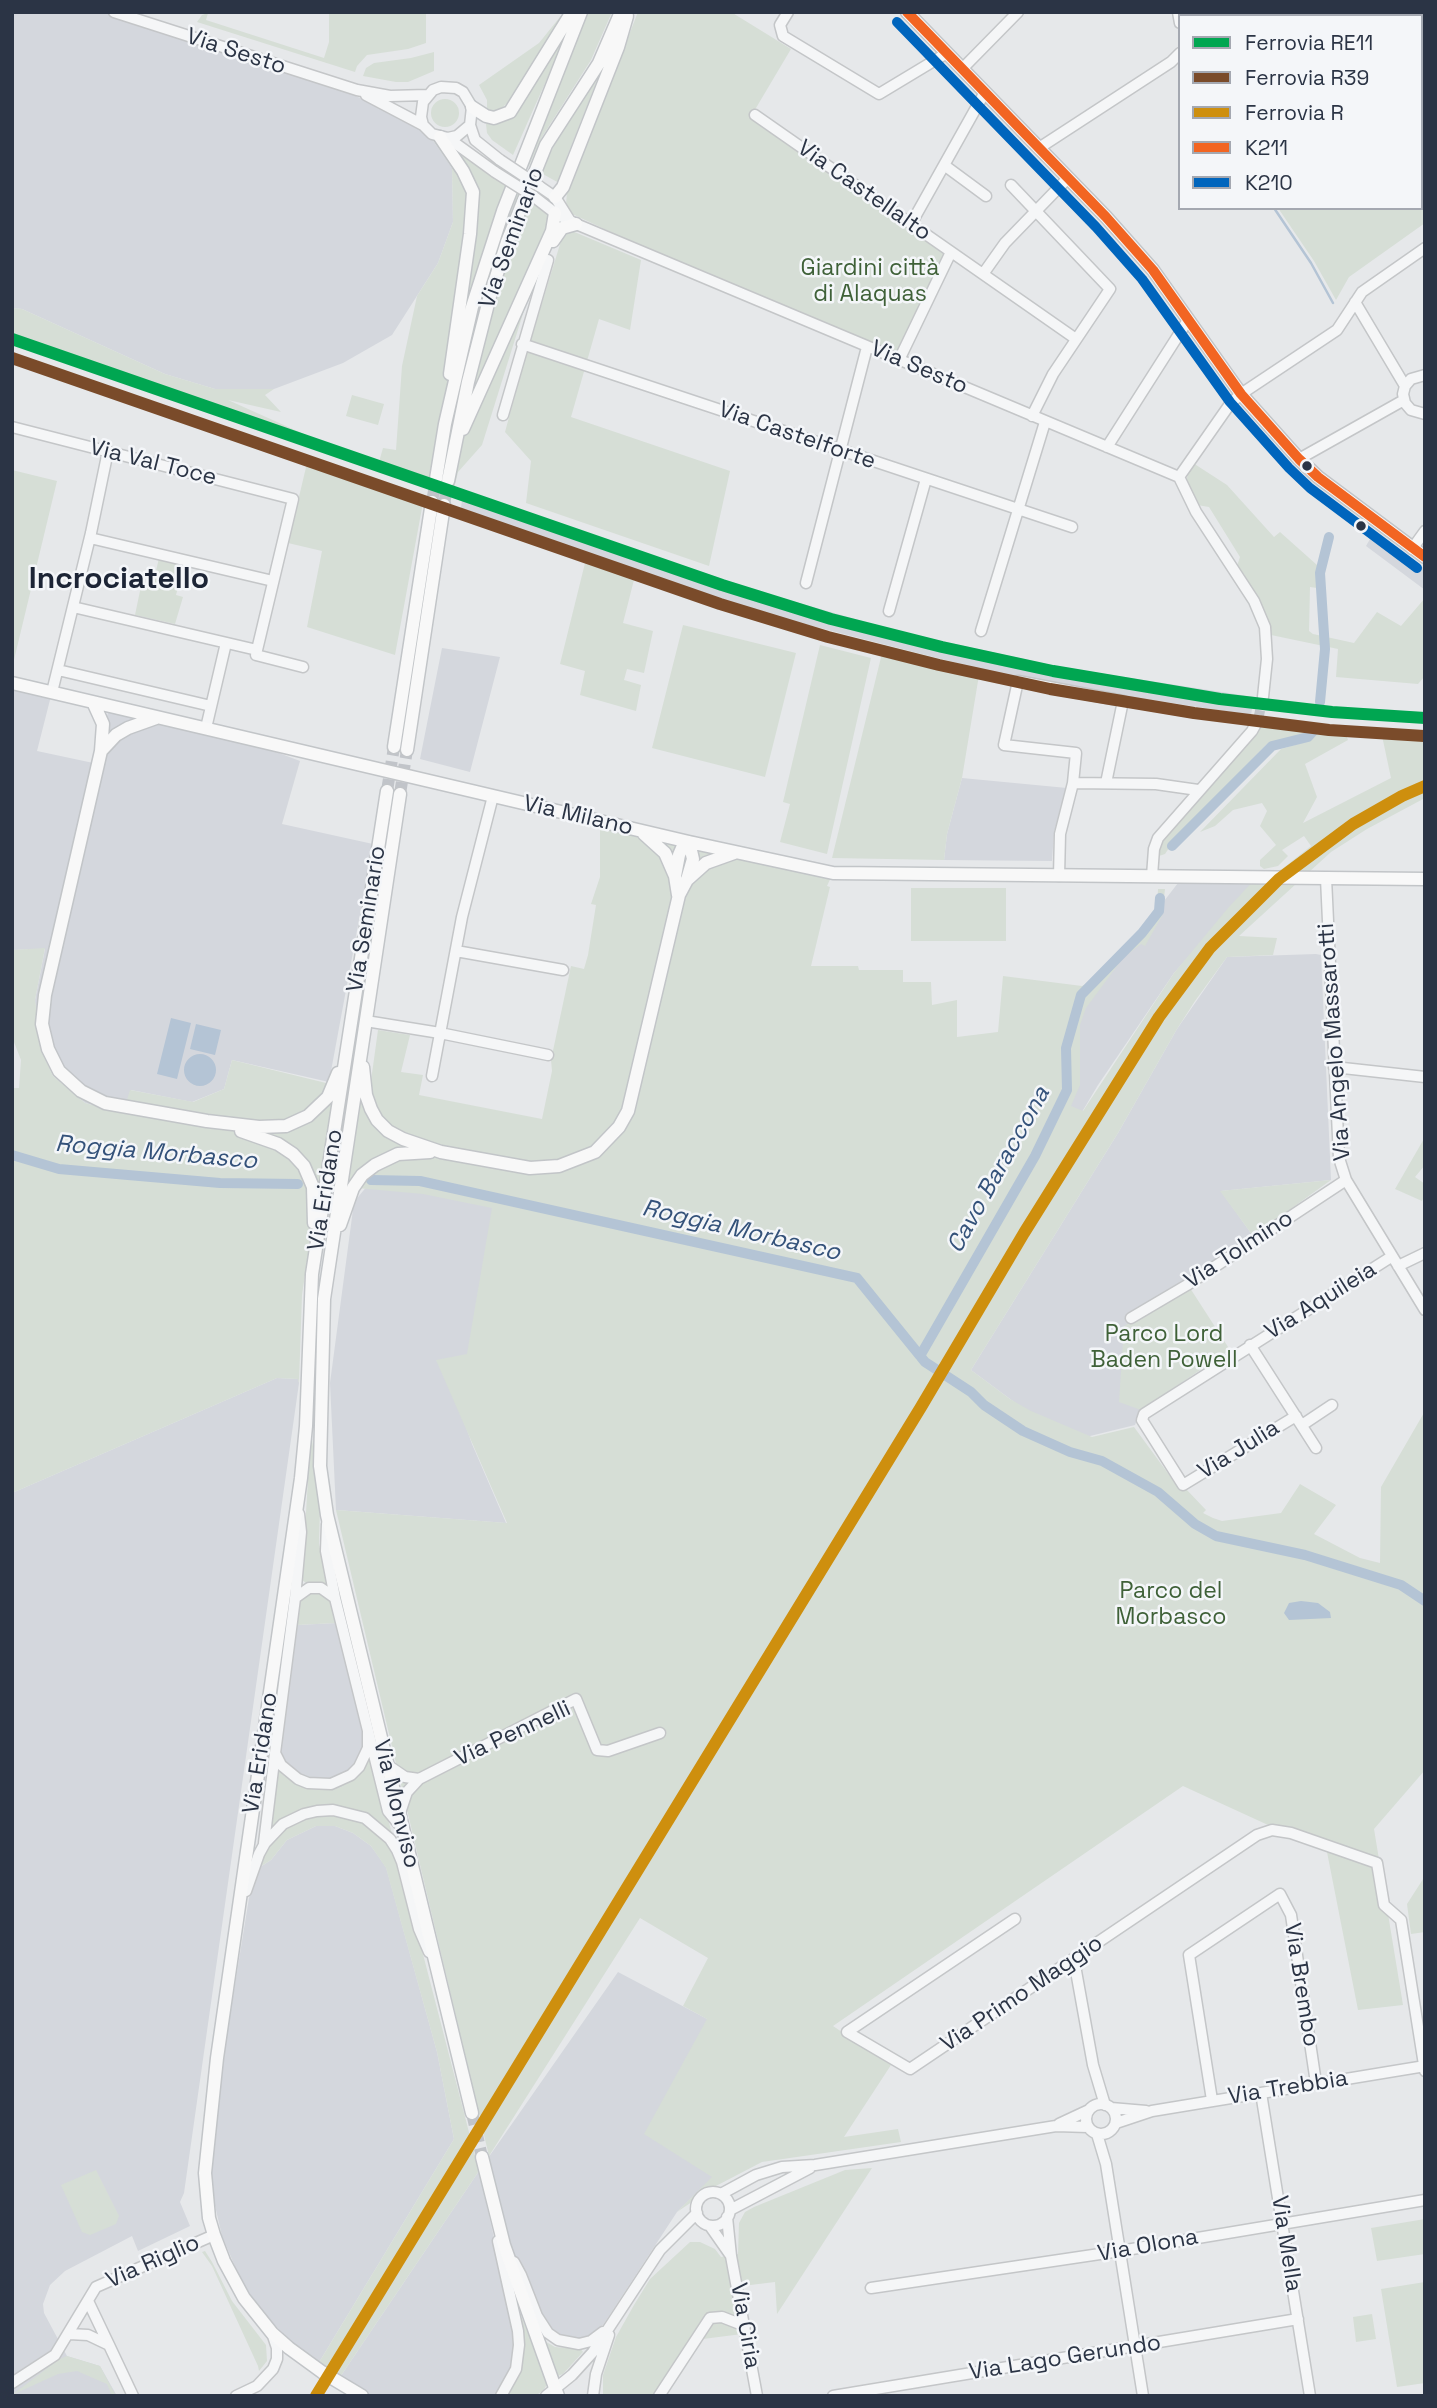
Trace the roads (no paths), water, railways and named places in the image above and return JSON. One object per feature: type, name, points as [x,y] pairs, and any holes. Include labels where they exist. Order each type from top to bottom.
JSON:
[{"type":"main road","points":[[472,107],[494,118],[510,112],[572,12]]},
{"type":"main road","name":"Via Seminario","points":[[581,12],[503,211],[472,307],[445,424],[442,480],[454,448],[485,314],[507,242],[546,145],[598,63],[621,12]]},
{"type":"main road","points":[[555,197],[563,187],[618,47],[628,12]]},
{"type":"main road","points":[[906,12],[1068,178],[1153,270],[1241,394],[1300,459],[1318,477],[1425,557]]},
{"type":"main road","points":[[444,138],[471,185],[474,203],[445,424]]},
{"type":"main road","points":[[542,262],[555,213]]},
{"type":"main road","points":[[454,448],[557,233],[573,222]]},
{"type":"main road","points":[[400,748],[438,503]]},
{"type":"main road","name":"Via Milano","points":[[12,683],[689,842],[833,873],[1425,879]]},
{"type":"main road","points":[[93,702],[103,724],[101,751],[45,995],[41,1024],[48,1049],[60,1071],[81,1091],[105,1103],[207,1121],[259,1127],[286,1126],[298,1122],[328,1097],[347,1046]]},
{"type":"main road","points":[[103,724],[115,707]]},
{"type":"main road","points":[[115,707],[120,723],[116,735]]},
{"type":"main road","points":[[101,751],[116,735],[139,723],[162,718]]},
{"type":"main road","name":"Via Seminario","points":[[347,1046],[394,793],[362,1049]]},
{"type":"main road","points":[[639,830],[657,843],[681,878]]},
{"type":"main road","points":[[362,1049],[366,1095],[377,1120],[388,1131],[403,1139],[441,1152],[530,1168],[559,1166],[595,1152],[619,1127],[628,1111],[681,878],[693,859],[689,842]]},
{"type":"main road","points":[[681,878],[706,863],[735,852]]},
{"type":"main road","name":"Via Eridano","points":[[347,1046],[312,1274],[306,1426],[298,1504],[237,1918],[206,2153],[206,2191],[214,2235],[233,2280],[249,2305],[272,2333],[289,2348],[362,2396]]},
{"type":"main road","name":"Via Eridano","points":[[323,1494],[319,1434],[321,1325],[329,1254],[362,1049]]},
{"type":"main road","points":[[207,1121],[278,1144],[304,1166],[313,1187],[314,1199],[312,1274]]},
{"type":"main road","points":[[329,1254],[353,1188],[362,1175],[398,1154],[441,1152]]},
{"type":"main road","name":"Via Monviso","points":[[323,1494],[472,2113]]},
{"type":"main road","points":[[482,2157],[503,2245],[553,2393]]},
{"type":"street","name":"Via Sesto","points":[[114,12],[358,90],[390,96],[427,95],[441,87],[456,88],[468,97],[472,107]]},
{"type":"street","points":[[788,12],[780,25],[783,36],[879,94],[947,53]]},
{"type":"street","points":[[962,69],[1018,12]]},
{"type":"street","points":[[1039,148],[1178,55]]},
{"type":"street","name":"Via Sesto","points":[[358,90],[424,124],[432,134],[444,138],[495,172],[536,191]]},
{"type":"street","points":[[911,224],[985,92]]},
{"type":"street","points":[[424,124],[421,109],[427,95]]},
{"type":"street","points":[[444,138],[464,131],[470,125],[472,107]]},
{"type":"street","name":"Via Castellalto","points":[[755,115],[1076,338]]},
{"type":"street","name":"Via Sesto","points":[[470,125],[475,140],[536,191],[555,213],[573,222],[1179,477]]},
{"type":"street","points":[[944,165],[986,196]]},
{"type":"street","points":[[983,274],[1005,243],[1068,178]]},
{"type":"street","points":[[1011,186],[1110,289],[1053,374],[1032,415]]},
{"type":"street","points":[[536,191],[555,197],[573,222]]},
{"type":"street","points":[[555,197],[555,213]]},
{"type":"street","points":[[1263,696],[1267,659],[1265,627],[1254,601],[1196,512],[1179,477],[1230,404],[1338,330],[1362,292],[1425,248]]},
{"type":"street","points":[[899,360],[951,252]]},
{"type":"street","points":[[503,415],[542,262]]},
{"type":"street","points":[[1355,302],[1405,386]]},
{"type":"street","points":[[1107,447],[1188,320]]},
{"type":"street","name":"Via Castelforte","points":[[522,344],[1072,527]]},
{"type":"street","points":[[806,583],[867,346]]},
{"type":"street","points":[[1425,375],[1410,379],[1405,386],[1404,400],[1410,410],[1425,414]]},
{"type":"street","points":[[1300,459],[1404,400]]},
{"type":"street","points":[[981,631],[1045,422]]},
{"type":"street","name":"Via Val Toce","points":[[12,427],[293,499],[273,581]]},
{"type":"street","points":[[52,692],[90,538],[108,451]]},
{"type":"street","points":[[889,611],[926,479]]},
{"type":"street","points":[[1412,549],[1425,531]]},
{"type":"street","points":[[90,538],[273,581],[256,655],[303,667]]},
{"type":"street","points":[[73,607],[257,650]]},
{"type":"street","points":[[206,729],[226,643]]},
{"type":"street","points":[[58,670],[211,706]]},
{"type":"street","points":[[1059,876],[1060,834],[1073,783],[1076,753],[1004,745],[1018,681],[1123,701],[1106,783]]},
{"type":"street","points":[[1152,876],[1154,849],[1158,838],[1252,731],[1258,720]]},
{"type":"street","points":[[1073,783],[1156,784],[1198,790]]},
{"type":"street","points":[[432,1076],[456,951],[493,796]]},
{"type":"street","name":"Via Angelo Massarotti","points":[[1326,878],[1339,1158],[1346,1180],[1425,1310]]},
{"type":"street","points":[[456,951],[563,970]]},
{"type":"street","points":[[372,1022],[548,1055]]},
{"type":"street","points":[[1334,1067],[1425,1077]]},
{"type":"street","name":"Via Tolmino","points":[[1131,1318],[1346,1180]]},
{"type":"street","name":"Via Aquileia","points":[[1183,1485],[1142,1420],[1144,1414],[1250,1345],[1395,1261],[1425,1253]]},
{"type":"street","points":[[1250,1345],[1317,1448]]},
{"type":"street","name":"Via Julia","points":[[1183,1485],[1298,1420],[1332,1405]]},
{"type":"street","points":[[263,1846],[295,1598],[300,1532],[298,1504]]},
{"type":"street","points":[[327,1515],[326,1551],[335,1598],[388,1811],[401,1822],[407,1792],[419,1779]]},
{"type":"street","points":[[295,1598],[309,1588],[325,1590],[335,1598]]},
{"type":"street","name":"Via Pennelli","points":[[419,1779],[576,1699],[597,1750],[608,1751],[660,1733]]},
{"type":"street","points":[[275,1752],[281,1765],[298,1779],[308,1783],[331,1784],[351,1775],[359,1767],[368,1748],[368,1731]]},
{"type":"street","points":[[386,1764],[405,1777],[419,1779]]},
{"type":"street","points":[[237,1918],[253,1866],[263,1846],[283,1824],[304,1814],[333,1810],[365,1818],[390,1839],[402,1862],[419,1929],[436,1967]]},
{"type":"street","name":"Via Primo Maggio","points":[[1015,1919],[847,2032],[910,2070],[1257,1835],[1272,1830],[1291,1833],[1377,1863],[1384,1905],[1401,1920],[1424,2068]]},
{"type":"street","name":"Via Brembo","points":[[1212,2100],[1189,1955],[1280,1894],[1291,1915],[1316,2083]]},
{"type":"street","points":[[1074,1960],[1100,2107]]},
{"type":"street","name":"Via Trebbia","points":[[702,2220],[698,2202],[705,2194],[721,2194],[756,2175],[782,2167],[816,2165],[1056,2126],[1102,2129],[1152,2111],[1424,2068]]},
{"type":"street","name":"Via Mella","points":[[1261,2092],[1310,2396]]},
{"type":"street","points":[[1100,2107],[1086,2118],[1102,2129],[1143,2396]]},
{"type":"street","points":[[1100,2107],[1115,2115],[1102,2129]]},
{"type":"street","name":"Via Trebbia","points":[[1056,2126],[1100,2107],[1152,2111]]},
{"type":"street","name":"Via Trebbia","points":[[553,2393],[593,2352],[672,2236],[683,2227],[702,2220],[720,2224],[729,2214],[816,2165]]},
{"type":"street","points":[[721,2194],[727,2201],[729,2214]]},
{"type":"street","name":"Via Olona","points":[[871,2288],[1120,2251],[1425,2200]]},
{"type":"street","name":"Via Ciria","points":[[729,2214],[731,2256],[757,2396]]},
{"type":"street","points":[[496,2217],[498,2244],[519,2345],[516,2369],[501,2396]]},
{"type":"street","name":"Via Ciria","points":[[702,2220],[731,2256]]},
{"type":"street","name":"Via Riglio","points":[[12,2383],[55,2355],[96,2287],[214,2235]]},
{"type":"street","name":"Via Trebbia","points":[[503,2245],[522,2275],[537,2316],[548,2333],[558,2340],[579,2344],[591,2341],[612,2322]]},
{"type":"street","points":[[88,2301],[134,2396]]},
{"type":"street","points":[[659,2396],[710,2318],[722,2317],[745,2326]]},
{"type":"street","name":"Via Lago Gerundo","points":[[833,2396],[1298,2319]]},
{"type":"street","points":[[593,2396],[596,2374],[612,2322]]},
{"type":"street","points":[[236,2396],[257,2386],[273,2369],[277,2348],[272,2333]]},
{"type":"street","points":[[69,2334],[88,2334],[109,2345]]},
{"type":"water","points":[[171,1018],[191,1023],[177,1079],[157,1074]]},
{"type":"water","points":[[196,1024],[221,1030],[215,1055],[190,1049]]},
{"type":"water","points":[[200,1054],[211,1059],[216,1070],[211,1081],[200,1086],[189,1081],[184,1070],[189,1059]]},
{"type":"water","points":[[1289,1603],[1318,1603],[1330,1612],[1331,1618],[1289,1620],[1284,1613]]},
{"type":"waterway","points":[[1275,210],[1311,263],[1333,303]]},
{"type":"waterway","name":"Cavo Baraccona","points":[[1320,702],[1325,649],[1320,573],[1329,537]]},
{"type":"waterway","name":"Cavo Baraccona","points":[[1172,846],[1272,746],[1308,737],[1316,728]]},
{"type":"waterway","name":"Cavo Baraccona","points":[[920,1356],[1035,1156],[1067,1090],[1066,1048],[1081,995],[1142,933],[1159,911],[1160,898]]},
{"type":"waterway","name":"Roggia Morbasco","points":[[12,1155],[59,1169],[220,1183],[298,1184]]},
{"type":"waterway","name":"Roggia Morbasco","points":[[371,1180],[420,1181],[857,1278],[925,1362],[1023,1431],[1070,1452],[1102,1461],[1158,1492],[1195,1524],[1216,1536],[1305,1555],[1401,1585],[1425,1601]]},
{"type":"tunnel","points":[[432,502],[436,479]]},
{"type":"tunnel","points":[[444,505],[448,481]]},
{"type":"tunnel","points":[[1258,720],[1263,697]]},
{"type":"tunnel","points":[[387,791],[394,747]]},
{"type":"tunnel","points":[[400,794],[407,750]]},
{"type":"tunnel","points":[[472,2113],[482,2157]]},
{"type":"rail line","name":"RE11","points":[[12,339],[722,585],[831,619],[1053,671],[1220,699],[1332,712],[1425,718]]},
{"type":"rail line","name":"R39","points":[[12,358],[720,604],[828,637],[1050,689],[1194,713],[1329,730],[1424,736]]},
{"type":"rail line","name":"R","points":[[316,2396],[921,1407],[1024,1233],[1159,1017],[1210,948],[1279,879],[1353,824],[1425,786]]},
{"type":"district","name":"Incrociatello","points":[[119,580]]},
{"type":"park label","name":"Giardini città di Alaquas","points":[[870,282]]},
{"type":"park label","name":"Parco Lord Baden Powell","points":[[1164,1348]]},
{"type":"park label","name":"Parco del Morbasco","points":[[1171,1605]]}]
